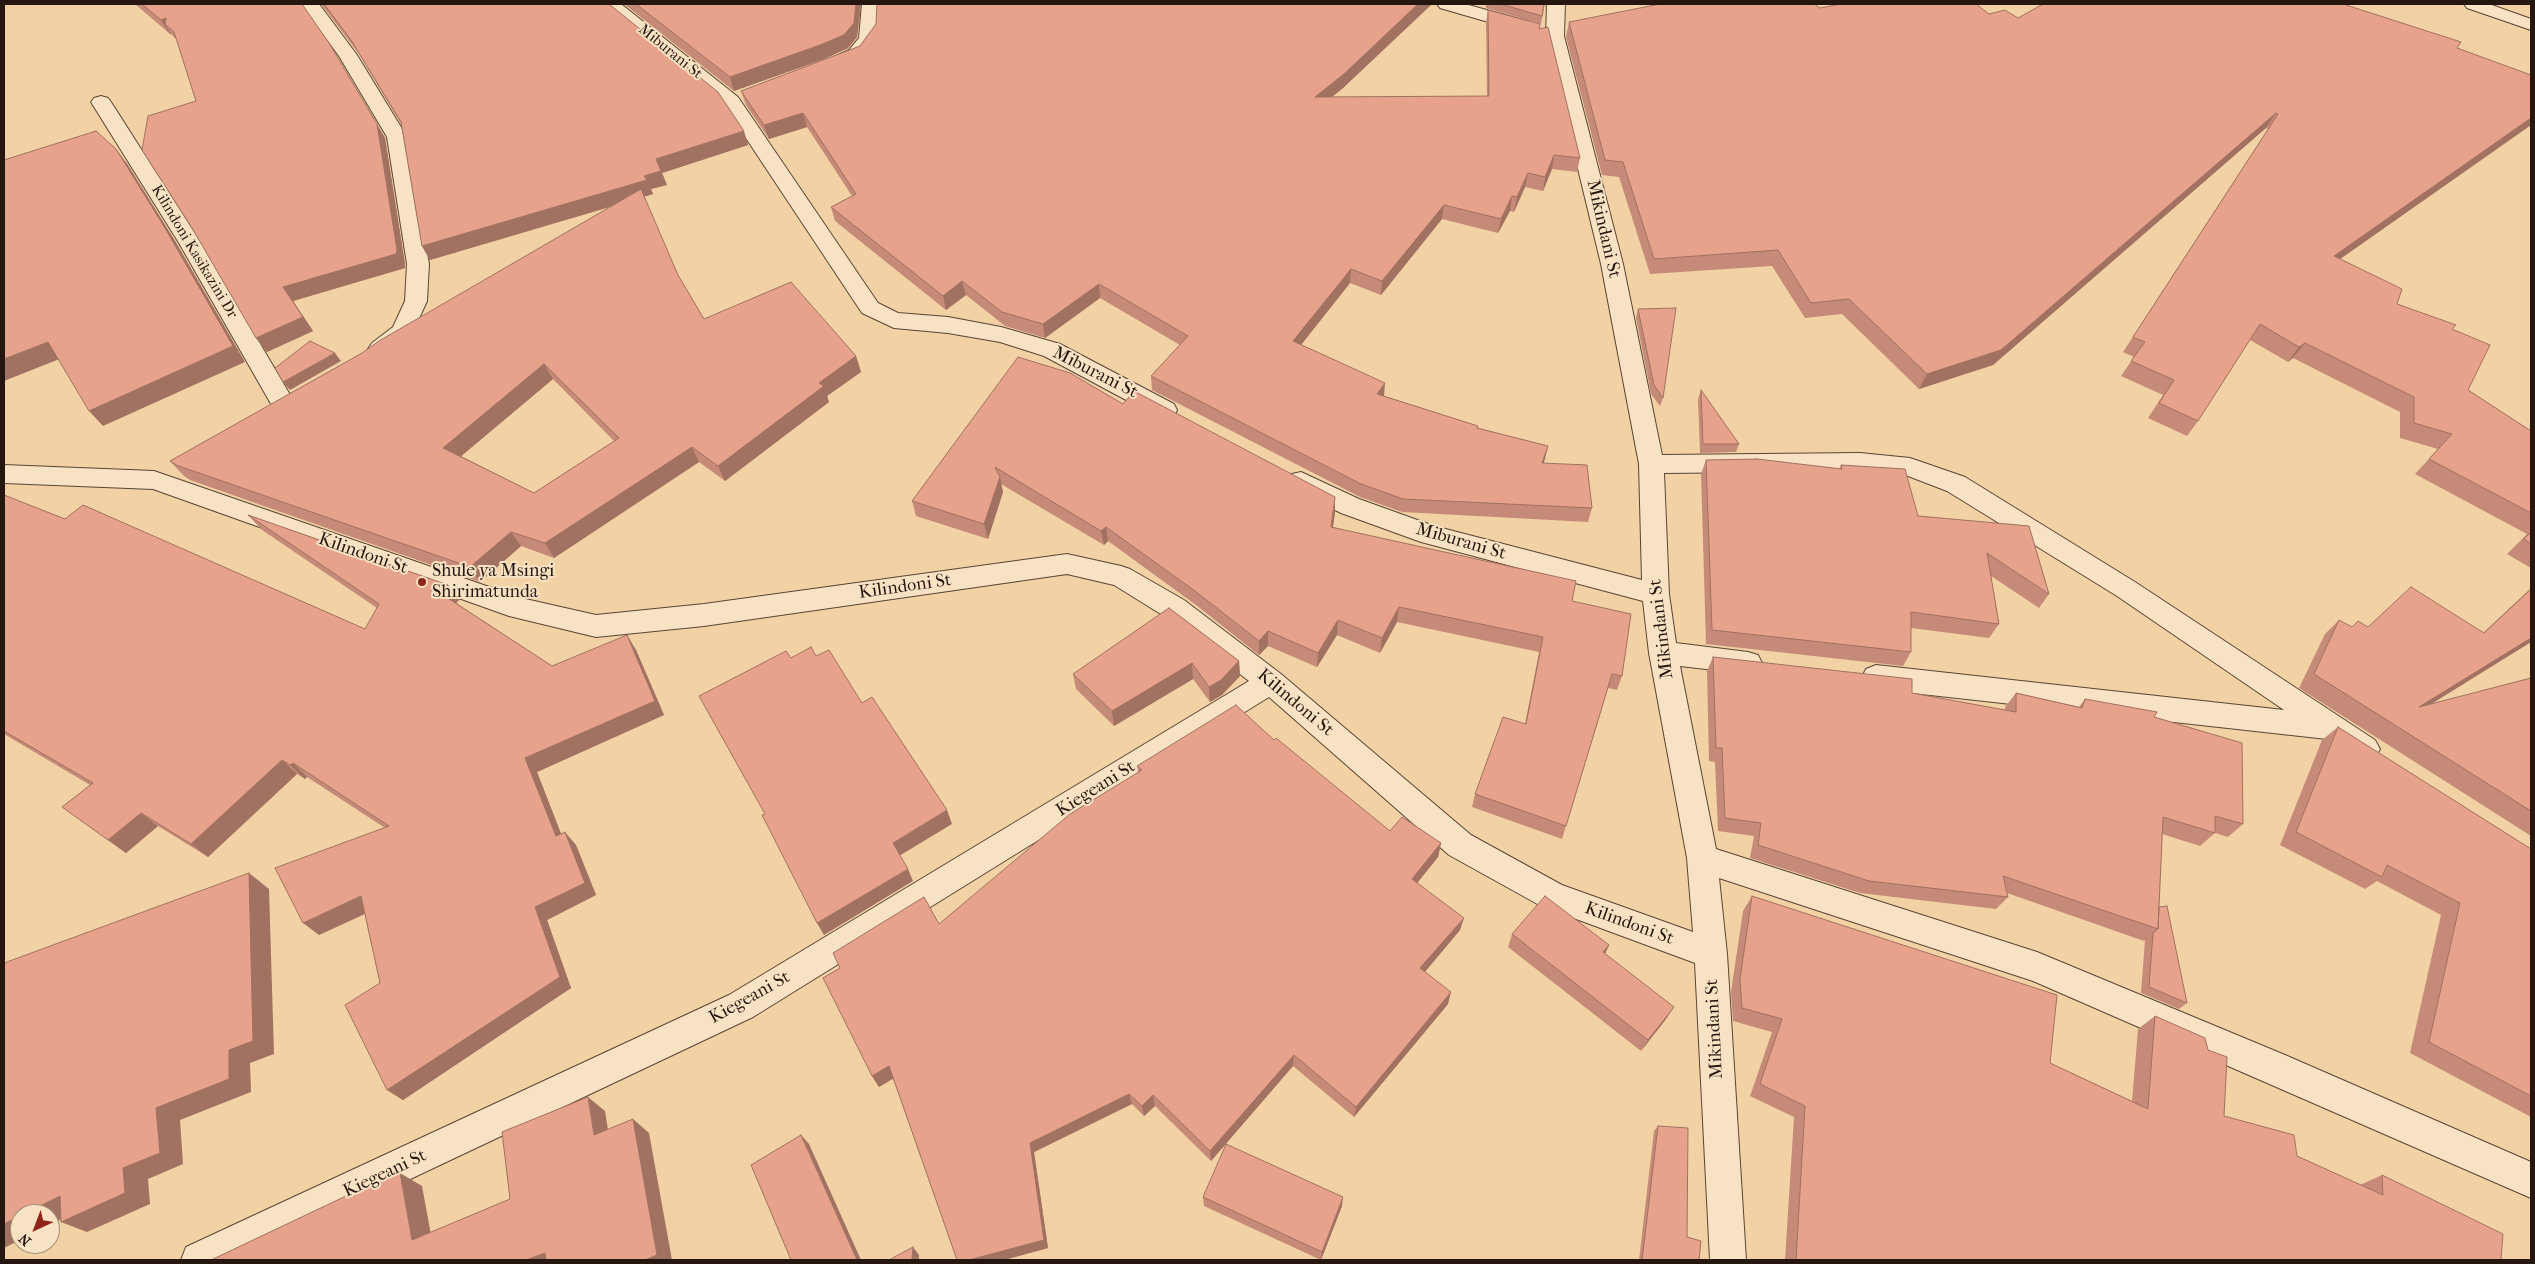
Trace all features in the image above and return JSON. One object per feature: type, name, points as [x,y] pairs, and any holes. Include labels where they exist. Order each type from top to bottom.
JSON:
[{"type":"street","points":[[310,4],[348,55],[397,137],[418,264],[416,301],[403,332],[364,361]]},
{"type":"street","name":"Miburani St","points":[[610,4],[739,98],[870,308],[894,320],[948,325],[1001,335],[1052,350],[1188,422]]},
{"type":"street","points":[[824,68],[856,54],[868,38],[871,4]]},
{"type":"street","points":[[1446,4],[1555,36]]},
{"type":"street","name":"Mikindani St","points":[[1556,4],[1555,36],[1612,264],[1651,464],[1656,594],[1663,653],[1702,858],[1711,954],[1728,1260]]},
{"type":"street","points":[[2473,4],[2531,25]]},
{"type":"street","name":"Kilindoni Kasikazini Dr","points":[[100,102],[190,243],[284,405]]},
{"type":"street","points":[[1651,464],[1860,462],[1910,467],[1956,484],[2126,589],[2331,727],[2390,764]]},
{"type":"street","points":[[154,480],[178,466]]},
{"type":"street","name":"Miburani St","points":[[1282,470],[1350,506],[1430,534],[1656,594]]},
{"type":"street","name":"Kilindoni St","points":[[4,474],[154,480],[519,608],[596,626],[704,615],[1067,564],[1121,576],[1174,608],[1271,682],[1460,845],[1552,896],[1711,954]]},
{"type":"street","points":[[1663,653],[1771,665]]},
{"type":"street","points":[[1849,674],[2331,727]]},
{"type":"street","name":"Kiegeani St","points":[[199,1260],[469,1136],[741,1006],[1271,682]]},
{"type":"street","points":[[1702,858],[2037,967],[2282,1071],[2531,1180]]},
{"type":"building","points":[[142,4],[302,4],[329,43],[377,124],[397,250],[396,254],[283,287],[303,317],[256,338],[192,228],[142,150],[148,116],[196,101],[174,32],[165,24],[166,18],[161,20]]},
{"type":"building","points":[[324,4],[609,4],[718,92],[744,131],[656,159],[661,171],[644,176],[647,180],[422,246],[401,122],[351,40]]},
{"type":"building","points":[[636,4],[856,4],[854,23],[844,35],[730,77]]},
{"type":"building","points":[[877,4],[1418,4],[1344,74],[1315,97],[1489,96],[1488,10],[1540,24],[1539,29],[1548,27],[1580,158],[1554,155],[1545,177],[1528,173],[1517,197],[1512,196],[1501,219],[1444,205],[1382,281],[1351,269],[1293,341],[1385,383],[1377,394],[1478,426],[1477,428],[1548,446],[1542,463],[1587,465],[1592,508],[1403,499],[1361,484],[1151,376],[1188,336],[1099,284],[1043,324],[1002,312],[962,281],[943,296],[831,207],[856,194],[803,113],[764,125],[741,91],[860,46],[876,24]]},
{"type":"building","points":[[1501,4],[1544,4],[1542,16]]},
{"type":"building","points":[[1660,4],[1814,4],[1820,8],[1841,4],[1976,4],[1989,14],[2005,10],[2018,18],[2043,4],[2343,4],[2461,42],[2457,48],[2531,75],[2531,118],[2334,256],[2402,289],[2397,304],[2456,325],[2452,329],[2490,345],[2468,390],[2531,431],[2531,513],[2429,459],[2452,434],[2414,423],[2414,397],[2305,343],[2299,347],[2260,324],[2198,421],[2159,403],[2174,380],[2131,361],[2145,342],[2133,337],[2278,114],[2276,113],[2001,350],[1927,374],[1849,299],[1811,303],[1778,250],[1654,259],[1623,162],[1605,160],[1569,22]]},
{"type":"building","points":[[96,131],[116,149],[165,228],[233,346],[89,411],[48,342],[4,359],[4,160]]},
{"type":"building","points":[[641,189],[678,275],[704,319],[791,282],[856,356],[819,383],[824,386],[718,466],[692,447],[545,543],[511,532],[470,567],[176,465],[170,461],[362,353],[379,341]],"holes":[[[544,364],[619,438],[534,493],[443,448]]]},
{"type":"building","points":[[1676,308],[1663,398],[1654,385],[1638,309]]},
{"type":"building","points":[[310,341],[335,353],[283,382],[275,368]]},
{"type":"building","points":[[1018,357],[1070,373],[1123,404],[1134,391],[1335,497],[1331,527],[1576,581],[1572,601],[1631,614],[1622,676],[1612,674],[1566,826],[1475,794],[1503,717],[1526,724],[1543,637],[1399,607],[1382,638],[1338,620],[1318,653],[1268,631],[1259,641],[1195,591],[1106,527],[1101,531],[995,467],[1000,477],[984,524],[912,501]]},
{"type":"building","points":[[1701,390],[1739,444],[1703,444]]},
{"type":"building","points":[[1757,459],[1842,469],[1841,465],[1905,469],[1918,516],[2029,526],[2049,594],[1987,553],[1999,624],[1911,612],[1911,652],[1712,630],[1706,460]]},
{"type":"building","points":[[4,495],[65,519],[83,505],[365,629],[379,604],[248,515],[448,585],[440,593],[552,666],[627,635],[655,701],[525,758],[556,836],[565,832],[585,883],[535,907],[560,977],[387,1090],[345,1005],[380,983],[361,896],[303,923],[275,868],[389,826],[293,763],[290,765],[282,760],[191,844],[141,813],[108,840],[62,807],[93,783],[4,731]]},
{"type":"building","points":[[2531,532],[2531,544],[2524,539]]},
{"type":"building","points":[[2411,587],[2484,633],[2531,589],[2531,638],[2419,707],[2531,678],[2531,811],[2314,674],[2339,620],[2352,627],[2358,621],[2368,627]]},
{"type":"building","points":[[1169,608],[1239,661],[1221,680],[1209,687],[1192,663],[1112,711],[1073,674]]},
{"type":"building","points":[[811,647],[816,656],[829,650],[862,703],[872,697],[947,810],[893,843],[908,869],[817,923],[762,815],[765,814],[699,696],[786,651],[791,658]]},
{"type":"building","points":[[1713,657],[1912,679],[1912,693],[2016,712],[2016,693],[2082,708],[2085,699],[2157,712],[2154,717],[2242,743],[2243,824],[2215,816],[2215,833],[2163,817],[2158,929],[2003,876],[2008,897],[1869,881],[1758,845],[1761,823],[1725,818],[1722,748],[1716,748]]},
{"type":"building","points":[[1236,705],[1274,740],[1276,738],[1390,831],[1402,817],[1441,843],[1412,879],[1464,918],[1420,968],[1451,992],[1356,1107],[1294,1055],[1210,1151],[1153,1095],[1142,1106],[1129,1094],[1030,1143],[1044,1240],[969,1260],[957,1260],[889,1066],[872,1076],[823,978],[840,968],[833,953],[924,897],[939,924],[1070,814],[1142,770],[1137,766]]},
{"type":"building","points":[[2338,727],[2531,849],[2531,1096],[2429,1042],[2460,903],[2387,865],[2382,877],[2296,832]]},
{"type":"building","points":[[249,873],[253,1041],[229,1050],[229,1079],[156,1108],[160,1153],[123,1168],[125,1193],[61,1222],[60,1196],[44,1204],[10,1204],[10,1221],[4,1224],[4,963]]},
{"type":"building","points":[[1545,896],[1609,945],[1603,952],[1674,1007],[1648,1040],[1512,934]]},
{"type":"building","points":[[1752,896],[2057,995],[2050,1063],[2148,1109],[2155,1016],[2205,1038],[2208,1050],[2227,1057],[2224,1116],[2294,1135],[2297,1156],[2383,1195],[2382,1175],[2503,1234],[2501,1260],[1796,1260],[1805,1106],[1760,1084],[1782,1019],[1742,1008],[1740,979]]},
{"type":"building","points":[[2167,906],[2187,1003],[2149,987],[2153,933],[2158,929],[2159,907]]},
{"type":"building","points":[[588,1097],[594,1135],[633,1119],[657,1255],[645,1260],[546,1260],[545,1253],[526,1260],[211,1260],[365,1187],[400,1173],[412,1240],[510,1199],[502,1132]]},
{"type":"building","points":[[1658,1126],[1688,1128],[1687,1237],[1701,1241],[1699,1260],[1642,1260]]},
{"type":"building","points":[[801,1135],[857,1260],[791,1260],[751,1165]]},
{"type":"building","points":[[1226,1144],[1343,1197],[1322,1252],[1203,1197]]},
{"type":"building","points":[[913,1247],[912,1260],[889,1260]]},
{"type":"place","name":"Shule ya Msingi Shirimatunda","points":[[422,582]]}]
